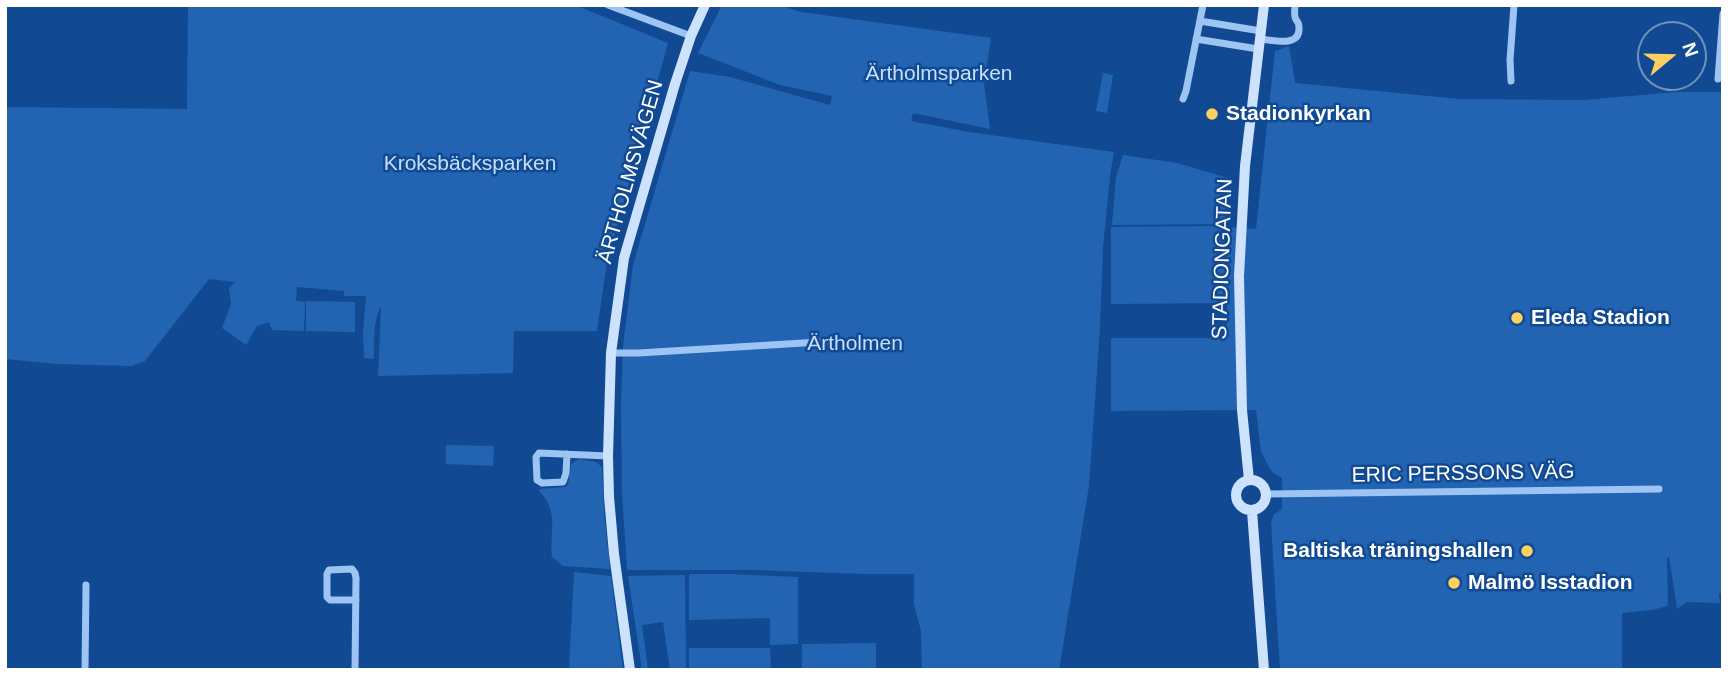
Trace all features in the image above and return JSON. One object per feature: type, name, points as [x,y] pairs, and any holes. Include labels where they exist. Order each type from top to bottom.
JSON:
[{"type":"main road","name":"ÄRTHOLMSVÄGEN","points":[[630,670],[618,590],[609,497],[611,353],[624,258],[691,36],[705,5]]},
{"type":"main road","name":"STADIONGATAN","points":[[1264,670],[1252,511],[1242,508],[1236,496],[1239,487],[1249,480],[1242,410],[1239,276],[1244,176],[1265,5]]},
{"type":"main road","points":[[1249,480],[1262,485],[1267,494],[1262,507],[1252,511]]},
{"type":"street","points":[[608,5],[691,36]]},
{"type":"street","points":[[1183,99],[1203,5]]},
{"type":"street","points":[[1196,39],[1291,40],[1295,38],[1300,26],[1295,15],[1295,5]]},
{"type":"street","points":[[1511,82],[1514,5]]},
{"type":"street","points":[[1718,79],[1723,14]]},
{"type":"street","points":[[1200,21],[1260,40]]},
{"type":"street","points":[[611,353],[836,341]]},
{"type":"street","points":[[567,454],[563,482],[541,483],[537,480],[537,454],[543,453],[567,454],[608,456]]},
{"type":"street","name":"ERIC PERSSONS VÄG","points":[[1267,494],[1659,489]]},
{"type":"street","points":[[355,670],[356,600],[355,573],[352,569],[329,570],[327,597],[330,600],[356,600]]},
{"type":"street","points":[[86,585],[86,670]]},
{"type":"green space","name":"Kroksbäcksparken","points":[[188,5],[575,5],[668,43],[607,262],[597,331],[514,331],[513,373],[378,376],[381,306],[375,324],[374,359],[364,358],[366,296],[344,296],[344,291],[297,287],[296,301],[305,302],[304,331],[272,330],[269,322],[257,326],[246,345],[222,328],[231,304],[229,288],[235,282],[209,279],[145,361],[132,366],[57,364],[5,359],[5,107],[187,109]]},
{"type":"green space","name":"Ärtholmen","points":[[722,5],[779,5],[801,12],[991,38],[984,83],[990,129],[913,113],[911,121],[969,132],[1114,152],[1103,247],[1089,486],[1059,670],[922,670],[921,631],[914,604],[914,574],[627,570],[622,493],[621,404],[623,346],[633,265],[690,71],[730,77],[830,105],[832,96],[780,85],[698,53]]},
{"type":"green space","points":[[1289,46],[1295,83],[1459,99],[1584,100],[1676,92],[1723,92],[1723,593],[1719,594],[1720,603],[1687,602],[1677,609],[1669,556],[1668,606],[1622,613],[1622,670],[1280,670],[1271,523],[1274,514],[1281,510],[1282,506],[1282,478],[1272,472],[1261,452],[1256,410],[1111,411],[1111,338],[1224,338],[1227,336],[1227,305],[1111,304],[1111,227],[1209,226],[1256,229],[1275,51]]},
{"type":"green space","points":[[1103,73],[1113,75],[1107,113],[1096,111]]},
{"type":"green space","points":[[1123,155],[1177,163],[1228,178],[1225,224],[1112,225],[1116,177]]},
{"type":"green space","points":[[306,301],[355,302],[355,332],[306,331]]},
{"type":"green space","points":[[446,445],[494,446],[493,466],[446,464]]},
{"type":"green space","points":[[579,459],[596,462],[602,467],[610,569],[563,566],[552,557],[552,514],[539,491],[568,485],[571,464]]},
{"type":"green space","points":[[574,572],[611,576],[623,670],[569,670]]},
{"type":"green space","points":[[689,574],[798,577],[798,644],[770,645],[770,618],[689,620]]},
{"type":"green space","points":[[685,575],[686,670],[670,670],[663,622],[642,625],[648,670],[642,670],[628,576]]},
{"type":"green space","points":[[876,643],[876,670],[802,670],[802,644]]},
{"type":"green space","points":[[689,648],[770,648],[771,670],[689,670]]},
{"type":"place","name":"Stadionkyrkan","points":[[1212,114]]},
{"type":"place","name":"Eleda Stadion","points":[[1517,318]]},
{"type":"place","name":"Baltiska träningshallen","points":[[1527,551]]},
{"type":"place","name":"Malmö Isstadion","points":[[1454,583]]},
{"type":"park label","name":"Ärtholmsparken","points":[[939,74]]}]
